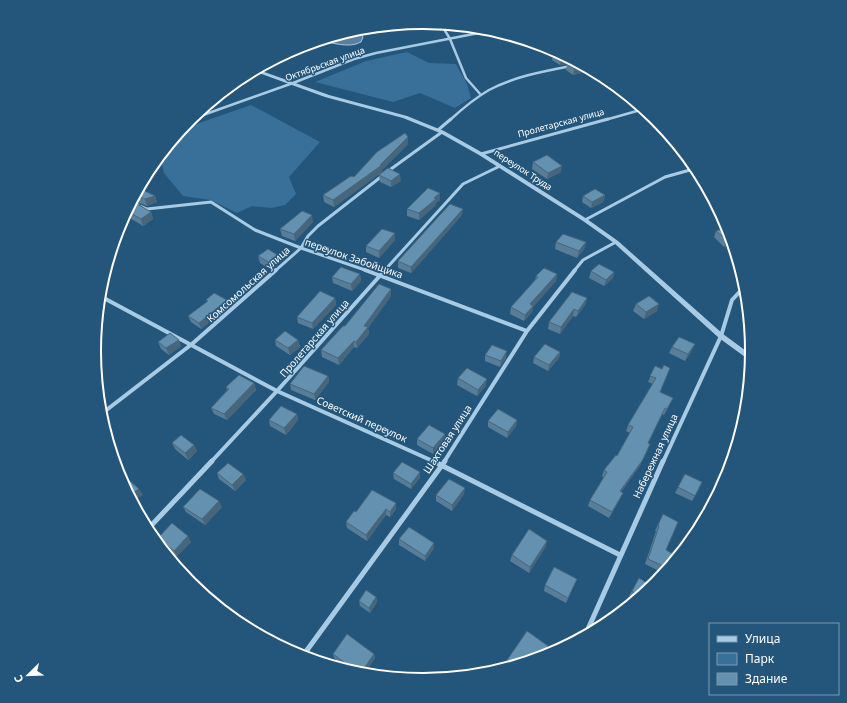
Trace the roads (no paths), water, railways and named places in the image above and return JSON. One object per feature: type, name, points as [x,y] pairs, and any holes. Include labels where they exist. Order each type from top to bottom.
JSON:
[{"type":"street","points":[[445,30],[450,39],[466,78],[481,96]]},
{"type":"street","name":"Октябрьская улица","points":[[205,114],[293,83],[354,59],[376,53],[477,34]]},
{"type":"street","name":"Комсомольская улица","points":[[106,410],[192,344],[301,248],[304,240],[318,227],[387,171],[440,131],[481,96],[496,86],[522,77],[573,66]]},
{"type":"street","name":"переулок Труда","points":[[261,72],[327,96],[405,117],[440,131],[481,154],[585,220],[616,242],[721,336],[746,355]]},
{"type":"street","name":"Пролетарская улица","points":[[481,154],[638,111]]},
{"type":"street","name":"Пролетарская улица","points":[[151,525],[277,391],[463,184],[500,166]]},
{"type":"street","points":[[585,220],[664,177],[690,170]]},
{"type":"street","name":"переулок Забойщика","points":[[137,204],[147,209],[210,202],[255,230],[301,248],[380,275],[527,331]]},
{"type":"street","name":"Шахтовая улица","points":[[306,651],[442,465],[527,331],[583,260],[616,242]]},
{"type":"street","name":"Набережная улица","points":[[588,629],[620,555],[721,336],[732,300],[740,291]]},
{"type":"street","name":"Советский переулок","points":[[106,299],[277,391],[442,465],[620,555]]}]
